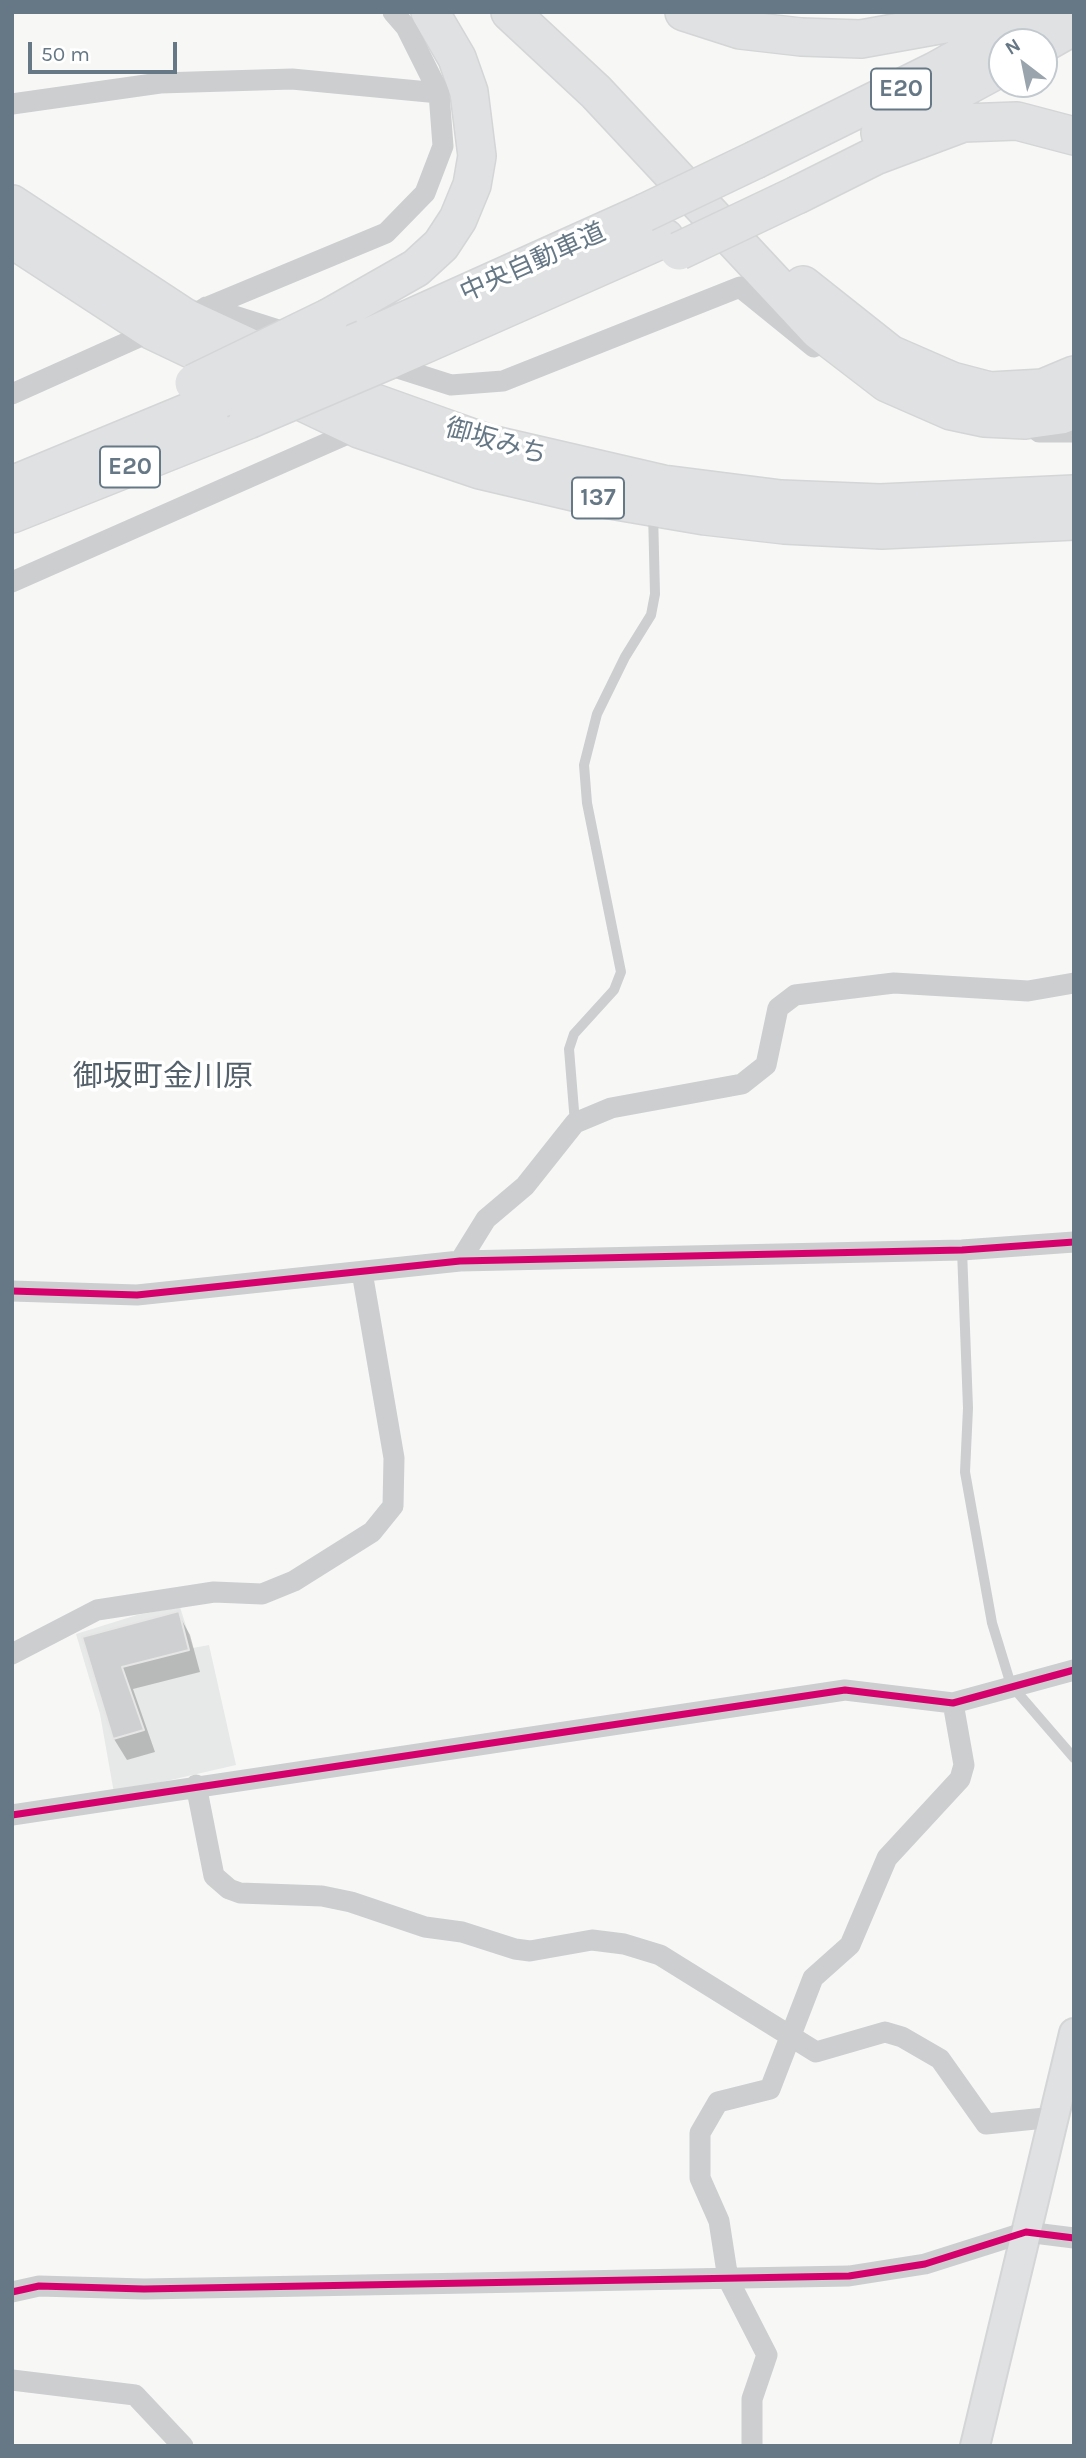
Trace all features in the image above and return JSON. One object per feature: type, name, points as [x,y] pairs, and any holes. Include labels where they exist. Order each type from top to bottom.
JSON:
[{"type":"highway","points":[[12,471],[221,401],[330,317],[390,285],[441,244],[458,219],[472,185],[477,156],[469,92],[457,58],[430,12]]},
{"type":"highway","points":[[510,12],[596,92],[818,330],[887,383],[951,411],[984,418],[1025,420],[1074,410]]},
{"type":"highway","points":[[540,12],[697,164],[806,288],[890,354],[951,381],[990,391],[1043,388],[1074,375]]},
{"type":"highway","points":[[684,12],[740,30],[801,37],[861,39],[978,18],[990,12]]},
{"type":"highway","name":"中央自動車道","points":[[780,179],[937,70],[1041,12]]},
{"type":"highway","points":[[1058,35],[1074,26]]},
{"type":"highway","name":"中央自動車道","points":[[12,485],[221,401],[526,300],[780,179],[988,74]]},
{"type":"highway","points":[[663,234],[780,179],[875,156],[963,123],[1017,121],[1074,136]]},
{"type":"highway","name":"御坂みち","points":[[12,204],[181,318],[359,429],[480,470],[599,498],[784,525],[882,530],[1074,521]]},
{"type":"highway","name":"中央自動車道","points":[[377,350],[663,234]]},
{"type":"highway","name":"御坂みち","points":[[12,239],[350,394],[490,444],[663,484],[781,499],[880,503],[1074,494]]},
{"type":"highway","name":"中央自動車道","points":[[12,514],[221,401]]},
{"type":"street","points":[[12,394],[181,318],[386,233],[425,193],[443,146],[439,93],[406,27],[393,12]]},
{"type":"street","points":[[12,104],[160,83],[292,79],[439,93]]},
{"type":"street","points":[[181,318],[451,385],[503,381],[740,287],[834,363],[906,406],[986,431],[1074,432]]},
{"type":"street","points":[[12,582],[359,429]]},
{"type":"street","points":[[460,1261],[486,1219],[525,1186],[575,1123],[611,1108],[742,1084],[766,1065],[778,1007],[795,995],[894,983],[1028,991],[1074,983]]},
{"type":"street","points":[[12,1291],[137,1295],[460,1261],[962,1251],[1074,1242]]},
{"type":"street","points":[[12,1654],[97,1610],[214,1592],[262,1594],[294,1581],[372,1532],[393,1506],[394,1458],[362,1272]]},
{"type":"street","points":[[12,1815],[196,1785],[845,1690],[953,1703],[1011,1685],[1074,1670]]},
{"type":"street","points":[[752,2446],[752,2399],[766,2355],[728,2279],[719,2221],[700,2178],[700,2133],[718,2102],[771,2089],[814,1978],[850,1945],[887,1858],[960,1779],[964,1765],[953,1703]]},
{"type":"street","points":[[196,1785],[215,1876],[229,1889],[240,1893],[322,1896],[351,1902],[425,1927],[462,1933],[523,1950],[592,1940],[624,1944],[660,1955],[816,2052],[885,2032],[902,2037],[940,2059],[986,2124],[1059,2116]]},
{"type":"street","points":[[975,2446],[1026,2232],[1059,2116],[1074,2033]]},
{"type":"street","points":[[12,2292],[39,2287],[145,2289],[728,2279],[861,2274],[925,2264],[1026,2232],[1074,2238]]},
{"type":"street","points":[[12,2380],[135,2395],[183,2446]]},
{"type":"lane","points":[[575,1123],[569,1049],[574,1034],[614,990],[621,972],[587,803],[584,765],[597,714],[625,657],[651,615],[655,594],[653,507]]},
{"type":"lane","points":[[962,1251],[968,1408],[965,1472],[992,1623],[1011,1685],[1074,1758]]},
{"type":"shaded area","points":[[180,1607],[193,1648],[209,1645],[236,1765],[114,1793],[100,1714],[76,1634],[137,1615]]},
{"type":"building","points":[[179,1611],[189,1650],[122,1667],[144,1730],[113,1739],[82,1637]]},
{"type":"cycle path","points":[[12,1291],[137,1295],[460,1261],[962,1250],[1074,1242]]},
{"type":"cycle path","points":[[12,1815],[845,1690],[953,1703],[1074,1670]]},
{"type":"cycle path","points":[[12,2292],[39,2286],[144,2289],[849,2276],[925,2264],[1026,2232],[1074,2238]]},
{"type":"district","name":"御坂町金川原","points":[[163,1077]]}]
